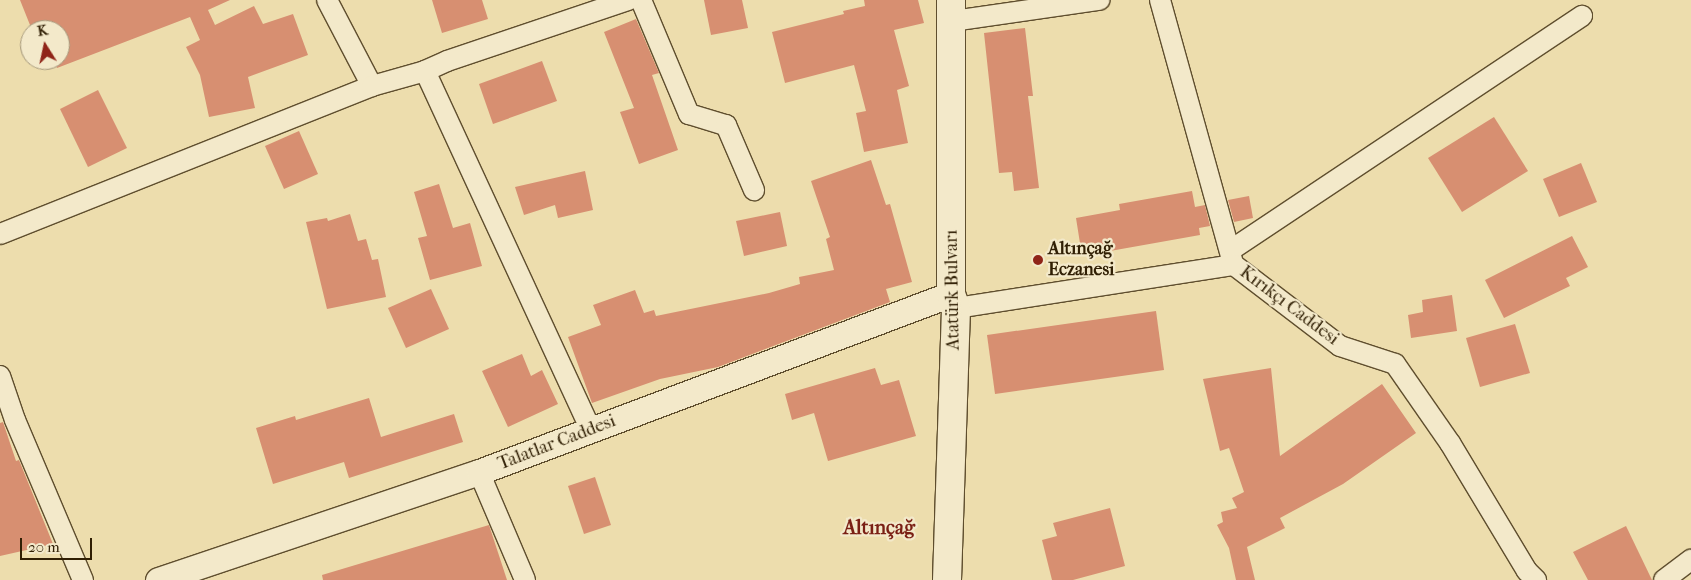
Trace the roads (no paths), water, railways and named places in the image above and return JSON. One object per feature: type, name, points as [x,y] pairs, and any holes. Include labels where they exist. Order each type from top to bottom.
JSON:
[{"type":"main road","name":"Atatürk Bulvarı","points":[[947,580],[954,301],[952,10]]},
{"type":"street","points":[[327,0],[372,86]]},
{"type":"street","points":[[0,234],[372,86],[425,71],[447,61],[628,0]]},
{"type":"street","points":[[641,0],[690,114],[726,125],[754,190]]},
{"type":"street","points":[[952,10],[1100,0]]},
{"type":"street","points":[[1160,0],[1233,257],[1582,16]]},
{"type":"street","points":[[425,71],[591,430]]},
{"type":"street","name":"Kırıkçı Caddesi","points":[[954,301],[1233,257],[1340,346],[1395,364],[1450,443],[1530,577]]},
{"type":"street","name":"Talatlar Caddesi","points":[[158,580],[479,472],[591,430],[954,301]]},
{"type":"street","points":[[0,376],[15,420],[83,580]]},
{"type":"street","points":[[479,472],[525,580]]},
{"type":"street","points":[[1664,580],[1691,560]]},
{"type":"place","name":"Altınçağ Eczanesi","points":[[1038,260]]},
{"type":"district","name":"Altınçağ","points":[[879,527]]}]
